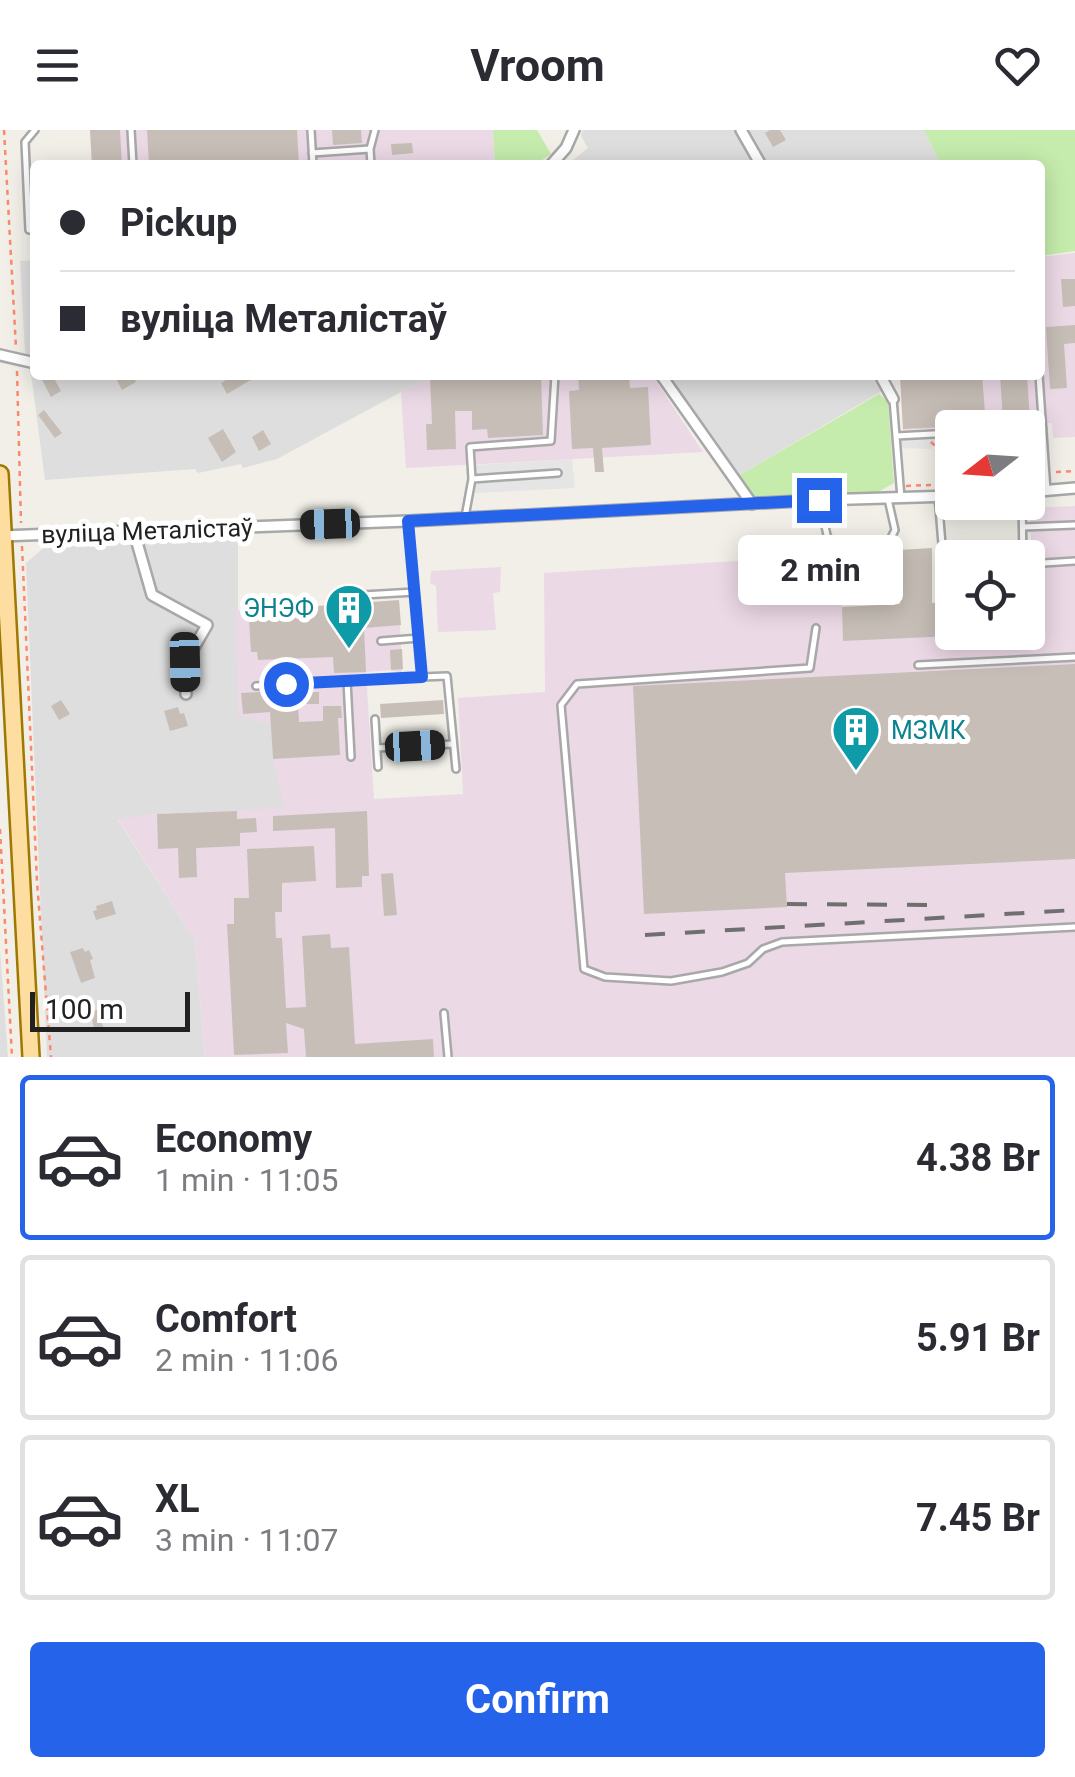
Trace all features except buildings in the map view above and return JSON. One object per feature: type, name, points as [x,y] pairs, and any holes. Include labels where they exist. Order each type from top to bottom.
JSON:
[{"type":"main road","points":[[0,474],[31,1057]]},
{"type":"street","points":[[556,160],[574,130]]},
{"type":"street","points":[[741,130],[757,160]]},
{"type":"street","points":[[0,355],[30,361]]},
{"type":"street","points":[[665,380],[752,504]]},
{"type":"street","points":[[883,380],[894,399]]},
{"type":"street","points":[[1047,490],[1075,488]]},
{"type":"street","name":"вуліца Металістаў","points":[[1,536],[935,496]]},
{"type":"street","points":[[134,532],[152,595],[207,624],[185,662],[186,694]]},
{"type":"lane","points":[[30,230],[25,142],[34,130]]},
{"type":"lane","points":[[131,130],[133,160]]},
{"type":"lane","points":[[310,130],[313,160]]},
{"type":"lane","points":[[371,160],[375,130]]},
{"type":"lane","points":[[312,153],[370,149]]},
{"type":"lane","points":[[466,517],[472,479],[470,447],[550,441],[555,380]]},
{"type":"lane","points":[[1039,380],[1042,410]]},
{"type":"lane","points":[[894,399],[901,498]]},
{"type":"lane","points":[[896,436],[935,435]]},
{"type":"lane","points":[[1045,460],[1047,490]]},
{"type":"lane","points":[[472,479],[558,473]]},
{"type":"lane","points":[[819,500],[826,535],[837,558],[882,556],[896,530],[888,500]]},
{"type":"lane","points":[[1023,520],[1023,540]]},
{"type":"lane","points":[[408,521],[422,677]]},
{"type":"lane","points":[[1023,527],[1075,525]]},
{"type":"lane","points":[[1045,563],[1075,561]]},
{"type":"lane","points":[[363,595],[416,592]]},
{"type":"lane","points":[[816,628],[810,668],[578,684],[561,705],[584,969],[605,977],[671,981],[748,963],[763,949],[782,942],[1075,927]]},
{"type":"lane","points":[[381,641],[419,638]]},
{"type":"lane","points":[[918,666],[1075,657]]},
{"type":"lane","points":[[256,686],[447,676],[456,768]]},
{"type":"lane","points":[[346,681],[351,756]]},
{"type":"lane","points":[[375,719],[378,767]]},
{"type":"lane","points":[[376,748],[454,744]]},
{"type":"lane","points":[[444,1013],[448,1057]]},
{"type":"path","points":[[4,130],[36,882],[51,1057]]},
{"type":"path","points":[[923,435],[935,446]]},
{"type":"path","points":[[900,486],[935,485]]},
{"type":"path","points":[[0,828],[12,1057]]},
{"type":"shaded area","points":[[90,130],[493,130],[495,160],[92,160]]},
{"type":"shaded area","points":[[583,130],[924,130],[939,160],[573,160],[588,148],[581,136]]},
{"type":"shaded area","points":[[1075,253],[1075,437],[1053,438],[1052,423],[1045,423],[1045,410],[935,410],[935,428],[903,430],[900,380],[1045,380],[1045,256]]},
{"type":"shaded area","points":[[30,260],[30,373],[25,352],[20,261]]},
{"type":"shaded area","points":[[426,380],[277,459],[243,468],[241,464],[198,473],[195,469],[45,480],[32,381]]},
{"type":"shaded area","points":[[426,380],[655,380],[703,452],[406,468],[401,392]]},
{"type":"shaded area","points":[[658,380],[876,380],[882,391],[738,476],[713,442],[705,447]]},
{"type":"shaded area","points":[[935,432],[935,444],[930,449],[897,448],[896,434]]},
{"type":"shaded area","points":[[572,459],[575,488],[475,493],[475,465]]},
{"type":"shaded area","points":[[1075,506],[1075,1057],[205,1057],[195,940],[118,819],[284,808],[273,759],[271,724],[238,715],[236,610],[248,611],[248,603],[264,603],[265,610],[399,600],[402,673],[366,672],[374,799],[463,794],[458,698],[545,692],[544,573],[817,556],[842,607],[935,603],[935,650],[1045,650],[1045,540],[1031,540],[1030,520],[1045,520],[1045,507]]},
{"type":"shaded area","points":[[238,533],[238,714],[271,724],[273,759],[285,809],[157,814],[118,820],[195,940],[205,1057],[47,1057],[26,563],[47,545]]},
{"type":"shaded area","points":[[889,543],[888,599],[841,604],[821,545]]},
{"type":"shaded area","points":[[501,567],[500,592],[493,593],[496,630],[438,632],[436,586],[430,583],[431,571]]},
{"type":"shaded area","points":[[0,950],[8,1057],[0,1057]]},
{"type":"green space","points":[[493,130],[537,130],[551,154],[542,160],[495,160]]},
{"type":"green space","points":[[924,130],[1075,130],[1075,251],[1045,255],[1045,160],[939,160]]},
{"type":"green space","points":[[879,394],[888,402],[894,483],[878,492],[753,498],[738,476]]},
{"type":"railway","points":[[787,904],[943,905]]},
{"type":"railway","points":[[645,935],[1075,910]]},
{"type":"place","name":"ЭНЭФ","points":[[349,650]]},
{"type":"place","name":"МЗМК","points":[[856,772]]},
{"type":"route","points":[[286,684],[422,677],[408,521],[819,500]]}]
